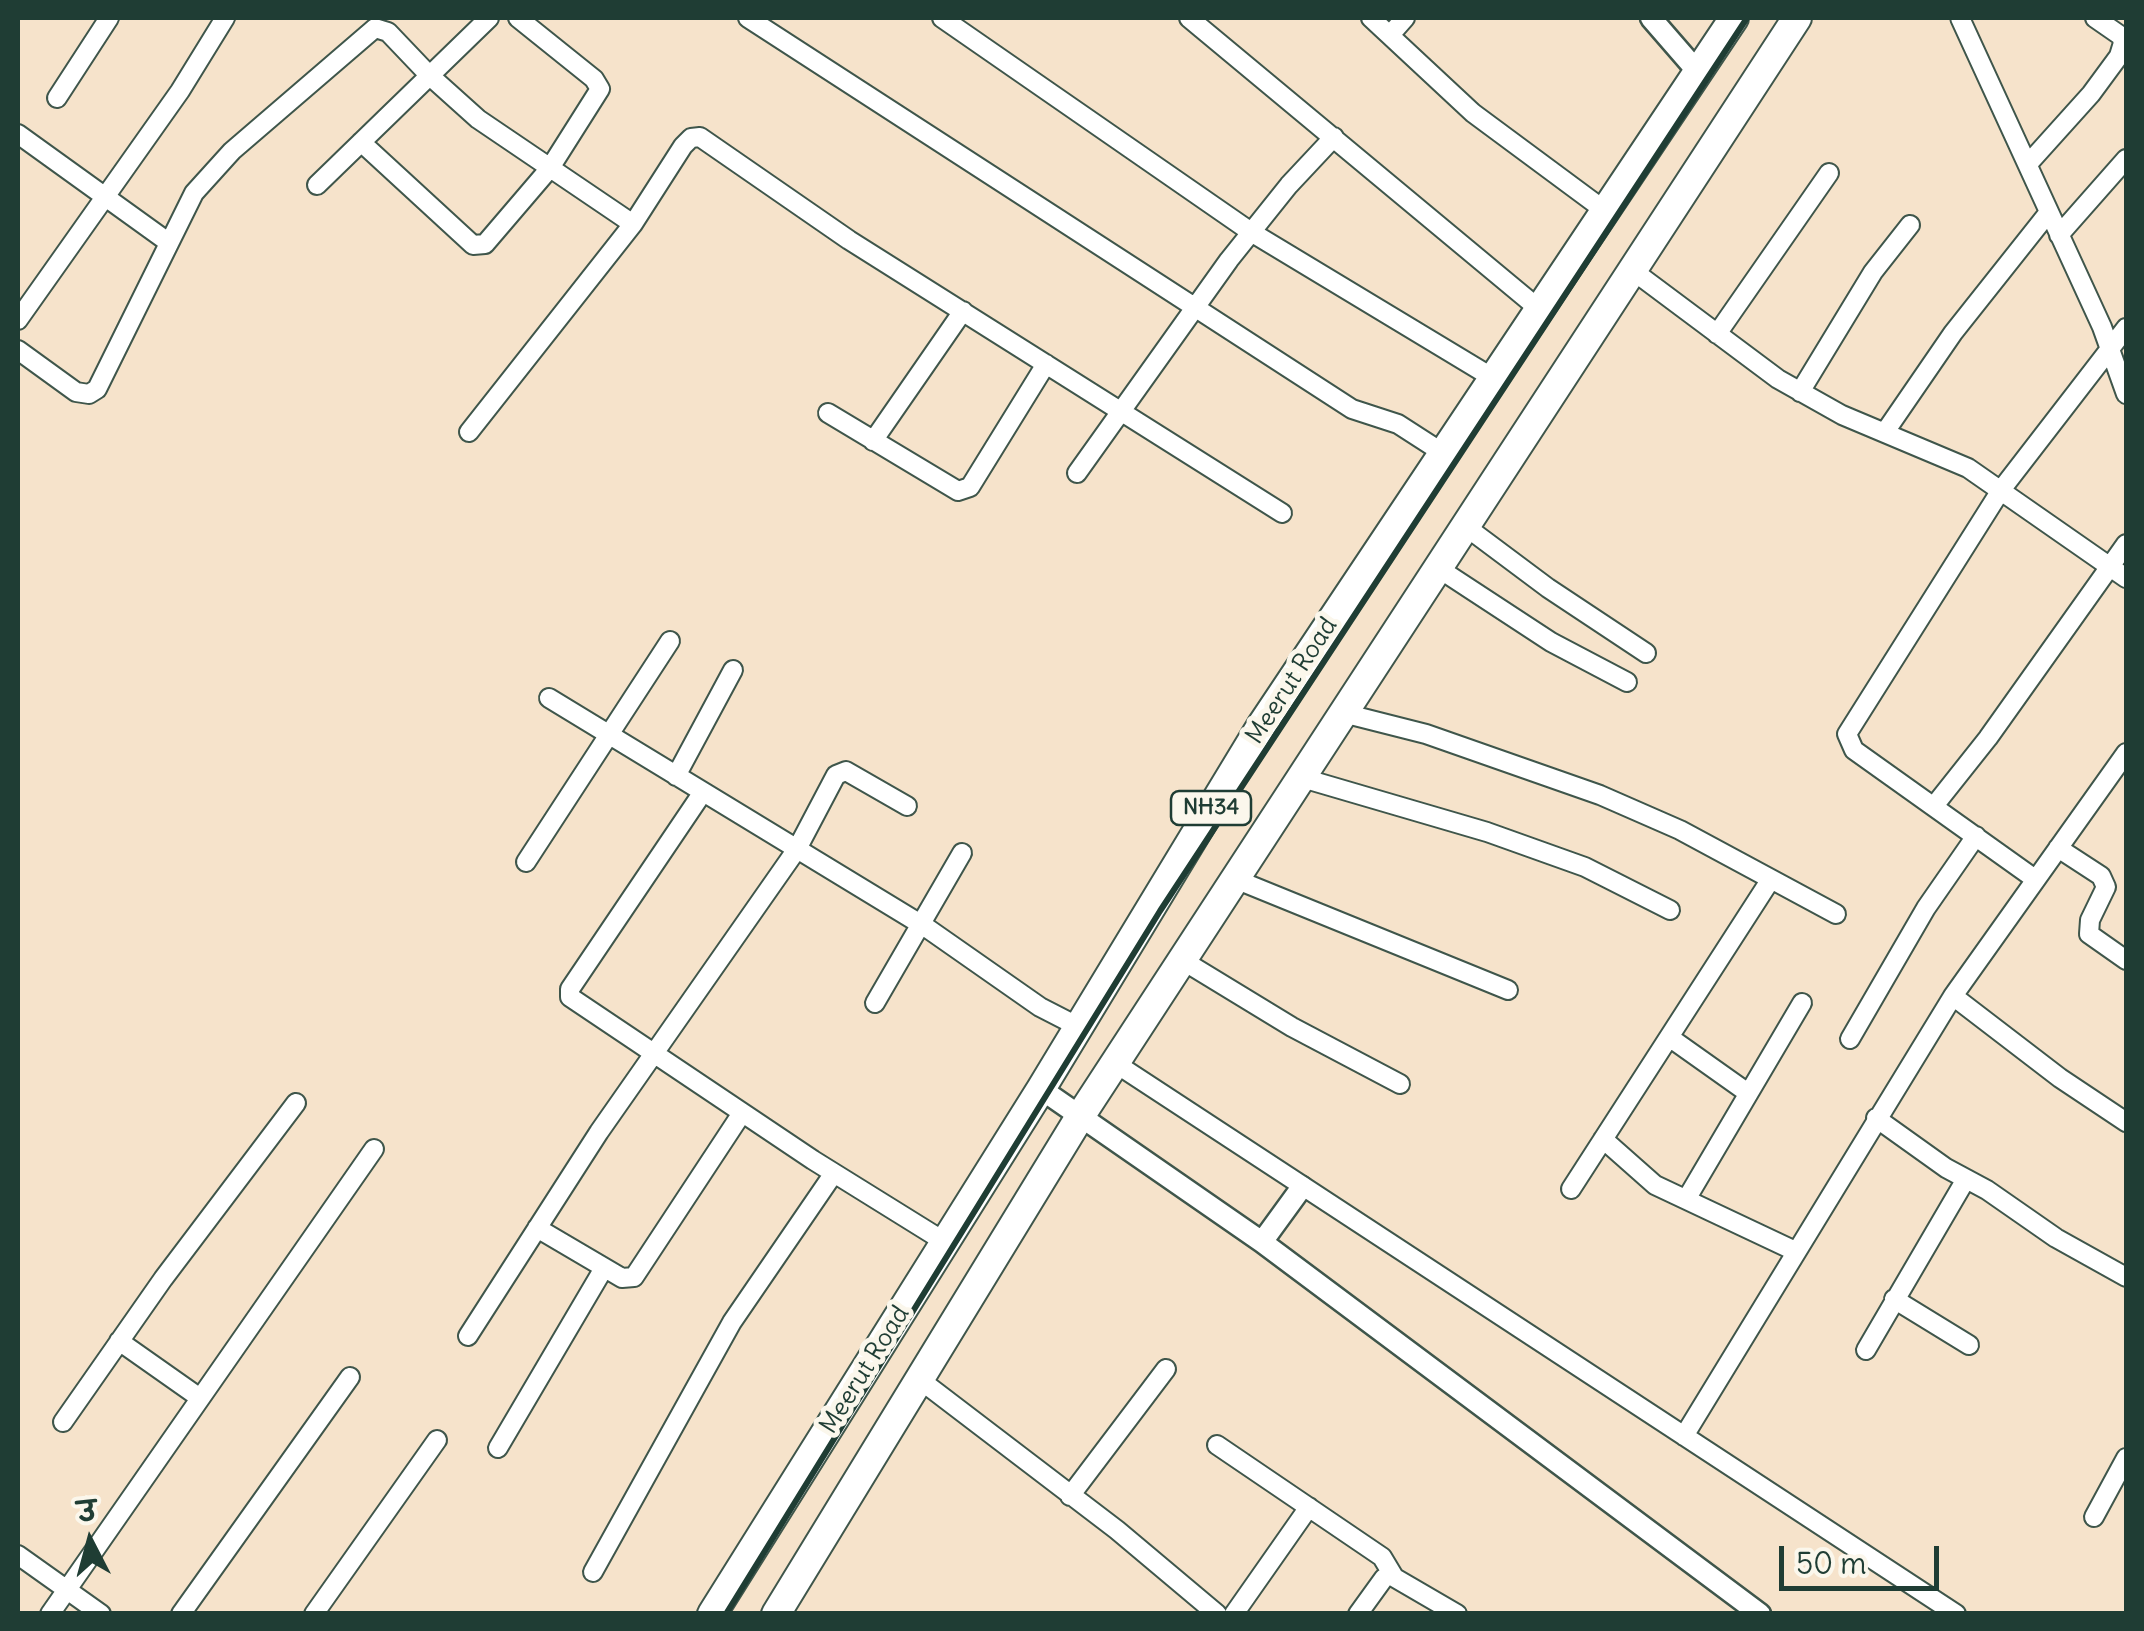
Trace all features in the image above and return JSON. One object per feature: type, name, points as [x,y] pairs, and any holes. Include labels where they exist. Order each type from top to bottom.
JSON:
[{"type":"highway","name":"Meerut Road","points":[[712,1614],[1041,1089],[1261,726],[1734,18]]},
{"type":"highway","name":"Meerut Road","points":[[776,1614],[1081,1115],[1797,18]]},
{"type":"street","points":[[58,98],[109,18]]},
{"type":"street","points":[[18,320],[180,90],[225,18]]},
{"type":"street","points":[[317,185],[488,18]]},
{"type":"street","points":[[361,142],[477,247],[485,244],[550,168],[600,90],[594,79],[518,18]]},
{"type":"street","points":[[748,18],[1352,408],[1398,424],[1442,453]]},
{"type":"street","points":[[1188,18],[1539,308]]},
{"type":"street","points":[[1371,18],[1473,114],[1604,210]]},
{"type":"street","points":[[1390,35],[1405,18]]},
{"type":"street","points":[[1650,18],[1697,71]]},
{"type":"street","points":[[1960,18],[2111,349],[2126,394]]},
{"type":"street","points":[[2028,164],[2119,56],[2122,36],[2095,18]]},
{"type":"street","points":[[955,21],[1251,232],[1493,378]]},
{"type":"street","points":[[18,350],[76,392],[89,394],[98,389],[181,214],[210,173],[368,32],[382,28],[478,119],[633,224]]},
{"type":"street","points":[[18,134],[168,242]]},
{"type":"street","points":[[469,432],[633,224],[683,146],[691,138],[700,137],[849,240],[1282,513]]},
{"type":"street","points":[[1077,473],[1251,232],[1334,137]]},
{"type":"street","points":[[2059,234],[2126,160]]},
{"type":"street","points":[[1717,334],[1829,173]]},
{"type":"street","points":[[1885,432],[1953,333],[2049,212]]},
{"type":"street","points":[[1800,392],[1864,286],[1910,225]]},
{"type":"street","points":[[1632,270],[1778,380],[1842,415],[1968,468],[2119,572]]},
{"type":"street","points":[[873,441],[963,312]]},
{"type":"street","points":[[2035,879],[1854,750],[1847,734],[2001,490],[2126,328]]},
{"type":"street","points":[[828,413],[952,490],[964,490],[970,487],[1046,364]]},
{"type":"street","points":[[1465,526],[1646,654]]},
{"type":"street","points":[[1934,806],[2119,572],[2126,544]]},
{"type":"street","points":[[1438,568],[1552,642],[1627,682]]},
{"type":"street","points":[[526,862],[670,642]]},
{"type":"street","points":[[676,776],[733,670]]},
{"type":"street","points":[[549,698],[920,924],[1040,1007],[1077,1026]]},
{"type":"street","points":[[1342,713],[1426,734],[1600,795],[1680,830],[1836,914]]},
{"type":"street","points":[[1684,1436],[1953,996],[2126,753]]},
{"type":"street","points":[[468,1336],[598,1132],[797,849],[841,771],[907,806]]},
{"type":"street","points":[[1299,777],[1488,832],[1586,867],[1670,910]]},
{"type":"street","points":[[703,792],[570,989],[574,1002],[944,1242]]},
{"type":"street","points":[[1850,1039],[1926,908],[1976,836]]},
{"type":"street","points":[[2058,848],[2101,876],[2106,887],[2090,920],[2088,934],[2126,960]]},
{"type":"street","points":[[875,1003],[962,853]]},
{"type":"street","points":[[1234,879],[1508,990]]},
{"type":"street","points":[[1571,1189],[1771,880]]},
{"type":"street","points":[[1182,960],[1292,1027],[1400,1084]]},
{"type":"street","points":[[1953,996],[2060,1078],[2126,1122]]},
{"type":"street","points":[[1687,1198],[1802,1003]]},
{"type":"street","points":[[1668,1037],[1748,1093]]},
{"type":"street","points":[[1115,1063],[1956,1614]]},
{"type":"street","points":[[1041,1089],[1262,1242],[1760,1614]]},
{"type":"street","points":[[63,1422],[296,1103]]},
{"type":"street","points":[[537,1228],[622,1278],[634,1277],[742,1114]]},
{"type":"street","points":[[1876,1118],[2056,1238],[2126,1278]]},
{"type":"street","points":[[1603,1139],[1655,1185],[1796,1252]]},
{"type":"street","points":[[50,1614],[374,1149]]},
{"type":"street","points":[[593,1572],[732,1322],[834,1173]]},
{"type":"street","points":[[1866,1350],[1966,1179]]},
{"type":"street","points":[[1262,1242],[1302,1187]]},
{"type":"street","points":[[498,1448],[604,1268]]},
{"type":"street","points":[[1894,1299],[1969,1345]]},
{"type":"street","points":[[120,1341],[200,1398]]},
{"type":"street","points":[[1070,1496],[1166,1368]]},
{"type":"street","points":[[181,1614],[350,1377]]},
{"type":"street","points":[[919,1379],[1117,1530],[1217,1614]]},
{"type":"street","points":[[314,1614],[438,1440]]},
{"type":"street","points":[[1217,1445],[1382,1558],[1394,1577],[1457,1614]]},
{"type":"street","points":[[2094,1517],[2126,1458]]},
{"type":"street","points":[[1234,1614],[1308,1507]]},
{"type":"street","points":[[18,1555],[100,1614]]},
{"type":"street","points":[[1358,1614],[1384,1578],[1394,1577]]},
{"type":"railway","points":[[726,1614],[1160,911],[1747,18]]}]
